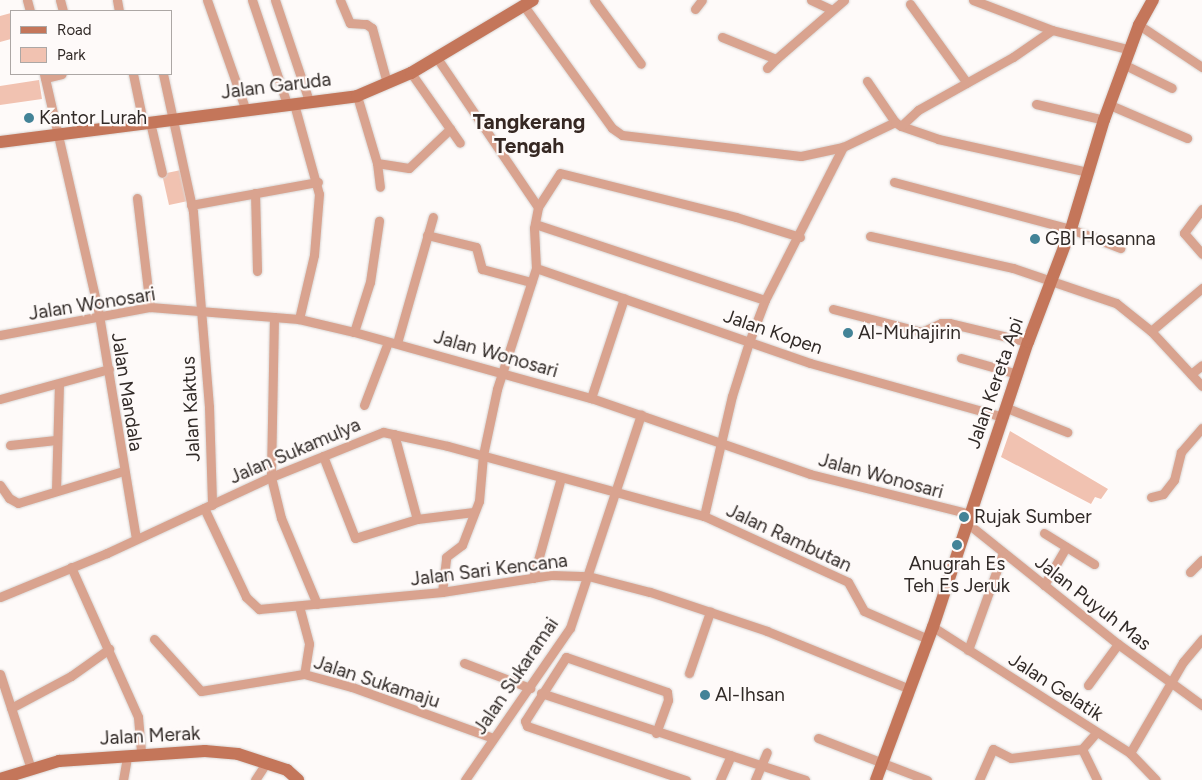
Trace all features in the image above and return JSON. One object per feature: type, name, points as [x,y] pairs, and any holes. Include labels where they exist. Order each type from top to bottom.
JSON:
[{"type":"street","points":[[208,0],[245,108]]},
{"type":"street","points":[[252,0],[318,182],[314,255],[299,320]]},
{"type":"street","points":[[276,0],[309,101]]},
{"type":"street","points":[[340,0],[350,23],[366,24],[372,28],[387,83]]},
{"type":"street","points":[[594,0],[641,64]]},
{"type":"street","points":[[695,9],[702,0]]},
{"type":"street","points":[[811,0],[832,10]]},
{"type":"street","points":[[767,68],[844,0]]},
{"type":"street","points":[[973,0],[1052,30],[1131,50]]},
{"type":"street","name":"Jalan Kereta Api","points":[[876,780],[930,633],[1028,342],[1071,228],[1104,120],[1139,25],[1153,0]]},
{"type":"street","points":[[528,3],[612,128],[622,134],[801,156],[843,147],[898,124],[918,110],[967,84],[1052,30]]},
{"type":"street","name":"Jalan Garuda","points":[[0,142],[245,108],[357,96],[437,58],[528,3]]},
{"type":"street","points":[[910,4],[967,84]]},
{"type":"street","points":[[1139,25],[1202,67]]},
{"type":"street","points":[[722,36],[776,59]]},
{"type":"street","points":[[437,58],[538,208]]},
{"type":"street","points":[[1125,65],[1172,88]]},
{"type":"street","points":[[410,72],[460,143]]},
{"type":"street","points":[[133,75],[162,173]]},
{"type":"street","name":"Jalan Kaktus","points":[[163,75],[191,205],[202,311],[209,407],[208,507]]},
{"type":"street","name":"Jalan Mandala","points":[[44,76],[109,369],[123,471],[136,539]]},
{"type":"street","points":[[866,81],[898,124],[938,139],[1088,172]]},
{"type":"street","points":[[357,96],[377,163],[380,187]]},
{"type":"street","points":[[1036,104],[1104,120]]},
{"type":"street","points":[[1110,106],[1187,138]]},
{"type":"street","points":[[377,163],[409,168],[450,129]]},
{"type":"street","points":[[704,516],[749,342],[765,300],[800,237],[843,147]]},
{"type":"street","points":[[442,592],[446,557],[462,545],[479,501],[483,455],[503,373],[536,268],[535,224],[538,208],[561,173],[726,214],[800,237]]},
{"type":"street","points":[[191,205],[318,182]]},
{"type":"street","points":[[894,182],[1071,228],[1120,248]]},
{"type":"street","points":[[255,193],[257,271]]},
{"type":"street","points":[[137,198],[150,307]]},
{"type":"street","points":[[1202,209],[1184,233],[1202,254]]},
{"type":"street","points":[[398,343],[433,217]]},
{"type":"street","points":[[354,332],[370,282],[379,221]]},
{"type":"street","points":[[535,224],[765,300]]},
{"type":"street","points":[[427,234],[476,247],[482,269],[531,282]]},
{"type":"street","points":[[870,236],[1013,268],[1116,303],[1151,331],[1202,386]]},
{"type":"street","name":"Jalan Kopen","points":[[536,268],[810,363],[1005,412],[1067,432]]},
{"type":"street","points":[[1151,331],[1202,288]]},
{"type":"street","points":[[591,398],[624,298]]},
{"type":"street","name":"Jalan Wonosari","points":[[0,335],[98,315],[150,307],[299,320],[398,343],[591,398],[722,441],[810,474],[969,519]]},
{"type":"street","points":[[833,308],[921,332],[941,323],[949,323],[1028,342]]},
{"type":"street","points":[[274,317],[271,477],[281,518],[317,604]]},
{"type":"street","points":[[364,405],[388,342]]},
{"type":"street","points":[[961,358],[1017,374]]},
{"type":"street","points":[[1191,374],[1202,365]]},
{"type":"street","points":[[0,399],[109,369]]},
{"type":"street","points":[[56,491],[59,384]]},
{"type":"street","name":"Jalan Sukaramai","points":[[465,780],[570,628],[641,414]]},
{"type":"street","points":[[1151,497],[1163,494],[1174,480],[1181,452],[1202,428]]},
{"type":"street","name":"Jalan Sukamulya","points":[[0,598],[208,507],[271,477],[383,432],[483,455],[616,492]]},
{"type":"street","points":[[394,434],[417,519]]},
{"type":"street","points":[[10,445],[56,440]]},
{"type":"street","points":[[323,456],[355,538],[417,519],[474,512]]},
{"type":"street","points":[[0,485],[9,498],[18,503],[123,471]]},
{"type":"street","points":[[533,578],[561,478]]},
{"type":"street","name":"Jalan Rambutan","points":[[616,492],[704,516],[848,582],[864,611],[930,633]]},
{"type":"street","name":"Jalan Sari Kencana","points":[[208,507],[253,606],[263,610],[442,592],[533,578],[588,576],[767,631],[910,689]]},
{"type":"street","name":"Jalan Puyuh Mas","points":[[969,519],[1003,554],[1118,644],[1202,705]]},
{"type":"street","points":[[1044,533],[1094,564]]},
{"type":"street","points":[[1044,585],[1066,547]]},
{"type":"street","points":[[968,650],[1003,554]]},
{"type":"street","points":[[1190,572],[1202,560]]},
{"type":"street","points":[[71,567],[138,717],[141,754]]},
{"type":"street","points":[[299,606],[309,644],[304,674]]},
{"type":"street","points":[[689,673],[710,612]]},
{"type":"street","name":"Jalan Gelatik","points":[[930,633],[968,650],[1130,753],[1156,780]]},
{"type":"street","name":"Jalan Sukamaju","points":[[154,639],[201,691],[304,674],[352,688],[493,738]]},
{"type":"street","points":[[1130,753],[1202,639]]},
{"type":"street","points":[[1088,685],[1118,644]]},
{"type":"street","points":[[12,708],[71,676],[109,649]]},
{"type":"street","points":[[656,733],[668,700],[667,692],[566,658],[541,693],[526,721],[527,726],[686,780]]},
{"type":"street","points":[[464,664],[530,688]]},
{"type":"street","points":[[0,674],[31,769]]},
{"type":"street","points":[[541,693],[656,733],[805,780]]},
{"type":"street","points":[[979,780],[990,752],[995,748],[1011,758],[1082,749],[1096,733]]},
{"type":"street","points":[[818,738],[927,780]]},
{"type":"street","points":[[1082,749],[1097,780]]},
{"type":"street","name":"Jalan Merak","points":[[0,779],[59,761],[126,757],[141,754],[213,752],[238,754],[266,762],[287,770],[298,780]]},
{"type":"street","points":[[755,780],[767,752]]},
{"type":"street","points":[[720,780],[731,756]]},
{"type":"street","points":[[123,780],[126,757]]},
{"type":"street","points":[[255,780],[266,762]]},
{"type":"green space","points":[[10,13],[10,39],[0,42],[0,16]]},
{"type":"green space","points":[[39,80],[42,99],[0,105],[0,86]]},
{"type":"green space","points":[[181,170],[188,201],[169,205],[162,174]]},
{"type":"green space","points":[[1010,431],[1108,489],[1101,499],[1095,497],[1091,504],[1001,457]]},
{"type":"place","name":"Kantor Lurah","points":[[29,118]]},
{"type":"place","name":"GBI Hosanna","points":[[1035,239]]},
{"type":"place","name":"Al-Muhajirin","points":[[848,333]]},
{"type":"place","name":"Rujak Sumber","points":[[964,517]]},
{"type":"place","name":"Anugrah Es Teh Es Jeruk","points":[[957,545]]},
{"type":"place","name":"Al-Ihsan","points":[[705,695]]},
{"type":"district","name":"Tangkerang Tengah","points":[[529,134]]}]
